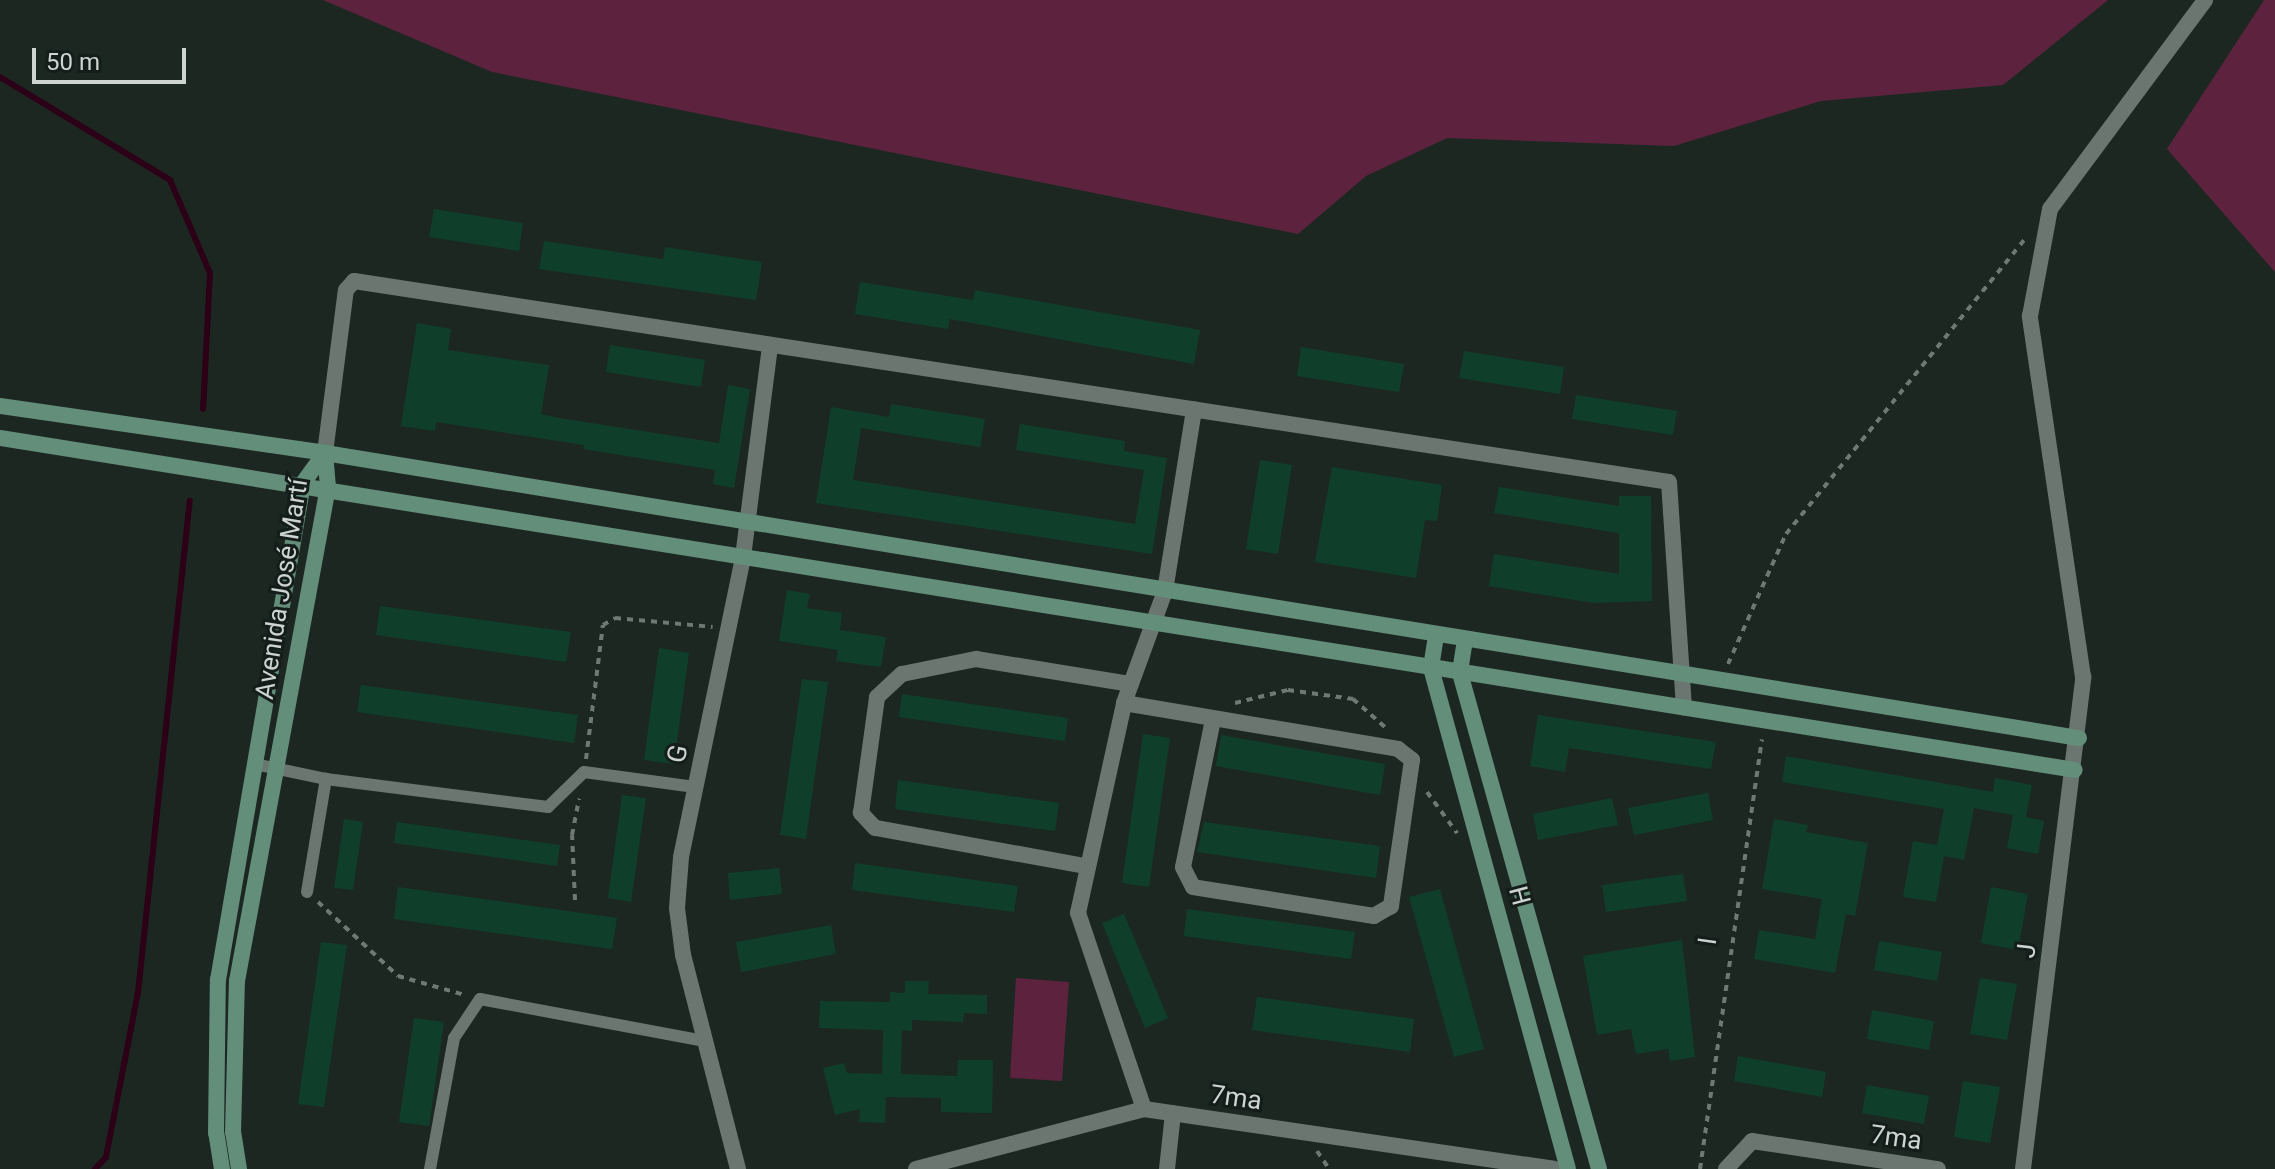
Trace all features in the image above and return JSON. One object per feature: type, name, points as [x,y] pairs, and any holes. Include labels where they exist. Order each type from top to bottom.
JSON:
[{"type":"street","name":"J","points":[[2023,1169],[2079,738],[2083,677],[2030,316],[2050,209],[2205,0]]},
{"type":"street","points":[[325,453],[346,290],[354,281],[1669,482],[1684,708]]},
{"type":"street","name":"G","points":[[738,1169],[683,955],[677,908],[681,857],[743,557],[770,345]]},
{"type":"street","points":[[0,406],[325,453],[1436,636],[2079,738]]},
{"type":"street","points":[[1144,1109],[1078,913],[1085,866],[1124,703],[1165,591],[1194,409]]},
{"type":"street","points":[[0,438],[303,483],[743,557],[2075,770]]},
{"type":"street","name":"Avenida José Martí","points":[[222,1169],[216,1133],[218,980],[303,483],[325,453]]},
{"type":"street","name":"Avenida José Martí","points":[[239,1169],[233,1132],[237,981],[328,487],[325,453]]},
{"type":"street","name":"H","points":[[1436,636],[1431,668],[1568,1169]]},
{"type":"street","name":"H","points":[[1465,640],[1460,673],[1599,1169]]},
{"type":"street","points":[[1085,866],[875,828],[861,813],[877,697],[902,674],[976,659],[1131,684]]},
{"type":"street","points":[[1124,703],[1398,749],[1412,760],[1391,906],[1374,916],[1193,887],[1183,867],[1213,720]]},
{"type":"street","name":"7ma","points":[[925,1168],[1144,1109],[1554,1169]]},
{"type":"street","points":[[1167,1169],[1173,1113]]},
{"type":"street","name":"7ma","points":[[1726,1169],[1752,1141],[1938,1169]]},
{"type":"lane","points":[[255,764],[326,779],[548,807],[584,772],[695,787]]},
{"type":"lane","points":[[307,892],[326,779]]},
{"type":"lane","points":[[430,1169],[454,1038],[480,999],[705,1041]]},
{"type":"path","points":[[1721,680],[1786,534],[2030,233]]},
{"type":"path","points":[[575,900],[572,835],[584,772],[603,625],[615,618],[728,629]]},
{"type":"path","name":"I","points":[[1700,1169],[1765,720]]},
{"type":"path","points":[[307,892],[398,976],[480,999]]},
{"type":"shaded area","points":[[323,0],[2108,0],[2003,85],[1821,101],[1674,146],[1447,138],[1366,176],[1298,234],[492,72]]},
{"type":"shaded area","points":[[2264,0],[2275,0],[2275,272],[2167,149]]},
{"type":"shaded area","points":[[1016,978],[1069,982],[1062,1081],[1010,1078]]},
{"type":"building","points":[[434,209],[523,223],[519,251],[429,237]]},
{"type":"building","points":[[544,241],[663,259],[665,247],[762,262],[756,300],[539,269]]},
{"type":"building","points":[[860,282],[973,300],[975,290],[1200,330],[1194,364],[950,319],[948,329],[855,314]]},
{"type":"building","points":[[417,323],[451,329],[448,350],[549,365],[541,414],[559,418],[719,443],[728,385],[750,389],[734,488],[713,484],[715,470],[583,449],[584,445],[436,422],[435,431],[401,426]]},
{"type":"building","points":[[610,345],[705,360],[701,387],[606,372]]},
{"type":"building","points":[[1301,347],[1404,364],[1399,392],[1297,376]]},
{"type":"building","points":[[1464,351],[1564,367],[1560,394],[1459,378]]},
{"type":"building","points":[[1576,395],[1677,411],[1673,435],[1572,419]]},
{"type":"building","points":[[891,404],[985,419],[980,447],[861,428],[853,480],[1135,524],[1144,470],[1016,450],[1020,424],[1125,441],[1124,451],[1167,458],[1152,554],[816,503],[831,407],[889,417]]},
{"type":"building","points":[[1260,460],[1292,465],[1278,554],[1246,549]]},
{"type":"building","points":[[1332,467],[1442,485],[1437,521],[1425,520],[1416,578],[1315,562]]},
{"type":"building","points":[[1499,487],[1619,506],[1619,496],[1651,496],[1652,601],[1594,603],[1489,586],[1494,554],[1619,574],[1619,533],[1494,513]]},
{"type":"building","points":[[787,590],[810,594],[807,608],[842,613],[840,630],[886,637],[881,667],[836,661],[838,650],[779,641]]},
{"type":"building","points":[[380,606],[571,632],[566,662],[376,635]]},
{"type":"building","points":[[659,648],[689,653],[674,764],[644,760]]},
{"type":"building","points":[[802,679],[828,682],[806,839],[780,835]]},
{"type":"building","points":[[361,685],[578,715],[574,743],[357,712]]},
{"type":"building","points":[[902,694],[1068,718],[1065,741],[899,717]]},
{"type":"building","points":[[1538,715],[1716,742],[1711,769],[1569,748],[1565,772],[1530,766]]},
{"type":"building","points":[[1143,734],[1170,738],[1149,887],[1122,883]]},
{"type":"building","points":[[1221,735],[1385,764],[1380,795],[1216,766]]},
{"type":"building","points":[[1786,756],[1993,792],[1995,778],[2032,785],[2026,817],[2044,821],[2038,854],[2007,848],[2013,815],[1974,808],[1964,860],[1944,856],[1936,902],[1903,897],[1913,841],[1937,845],[1944,809],[1782,782]]},
{"type":"building","points":[[898,780],[1059,803],[1055,831],[895,809]]},
{"type":"building","points":[[1708,793],[1713,820],[1634,835],[1628,808]]},
{"type":"building","points":[[622,795],[646,798],[631,902],[608,898]]},
{"type":"building","points":[[1612,798],[1618,825],[1538,840],[1533,814]]},
{"type":"building","points":[[344,819],[363,822],[353,890],[334,888]]},
{"type":"building","points":[[1774,819],[1808,825],[1806,832],[1868,843],[1855,916],[1846,914],[1835,973],[1754,959],[1759,930],[1815,939],[1822,899],[1762,889]]},
{"type":"building","points":[[397,822],[560,845],[557,866],[394,843]]},
{"type":"building","points":[[1204,822],[1380,846],[1376,878],[1197,852]]},
{"type":"building","points":[[855,863],[1018,886],[1014,912],[852,890]]},
{"type":"building","points":[[779,868],[782,894],[730,900],[728,873]]},
{"type":"building","points":[[1683,874],[1687,901],[1606,912],[1602,885]]},
{"type":"building","points":[[398,887],[617,918],[612,949],[394,919]]},
{"type":"building","points":[[1991,887],[2028,894],[2018,950],[1981,943]]},
{"type":"building","points":[[1440,889],[1484,1049],[1454,1057],[1409,897]]},
{"type":"building","points":[[1187,909],[1355,932],[1351,959],[1184,936]]},
{"type":"building","points":[[1124,914],[1168,1018],[1145,1028],[1102,923]]},
{"type":"building","points":[[831,925],[836,954],[741,972],[736,942]]},
{"type":"building","points":[[1682,940],[1695,1057],[1670,1061],[1668,1049],[1636,1054],[1631,1029],[1597,1035],[1583,956]]},
{"type":"building","points":[[1879,941],[1942,952],[1937,981],[1874,970]]},
{"type":"building","points":[[321,942],[347,945],[324,1107],[298,1104]]},
{"type":"building","points":[[1980,978],[2017,984],[2007,1040],[1970,1034]]},
{"type":"building","points":[[905,981],[929,981],[928,994],[987,995],[987,1014],[964,1013],[963,1022],[912,1020],[912,1031],[902,1030],[901,1074],[957,1076],[958,1060],[993,1060],[992,1113],[941,1112],[941,1098],[886,1097],[885,1123],[859,1122],[860,1109],[835,1115],[823,1068],[844,1063],[847,1073],[882,1074],[883,1030],[819,1028],[820,1001],[890,1002],[890,992],[905,993]]},
{"type":"building","points":[[1257,997],[1414,1019],[1410,1052],[1252,1030]]},
{"type":"building","points":[[1872,1010],[1934,1021],[1929,1050],[1867,1039]]},
{"type":"building","points":[[414,1018],[444,1022],[429,1126],[399,1122]]},
{"type":"building","points":[[1738,1056],[1826,1072],[1822,1097],[1734,1081]]},
{"type":"building","points":[[1963,1081],[2000,1087],[1990,1143],[1954,1137]]},
{"type":"building","points":[[1867,1085],[1929,1096],[1924,1124],[1862,1113]]},
{"type":"waterway","points":[[0,77],[170,180],[210,273],[203,409]]},
{"type":"waterway","points":[[95,1169],[106,1157],[138,993],[190,501]]}]
